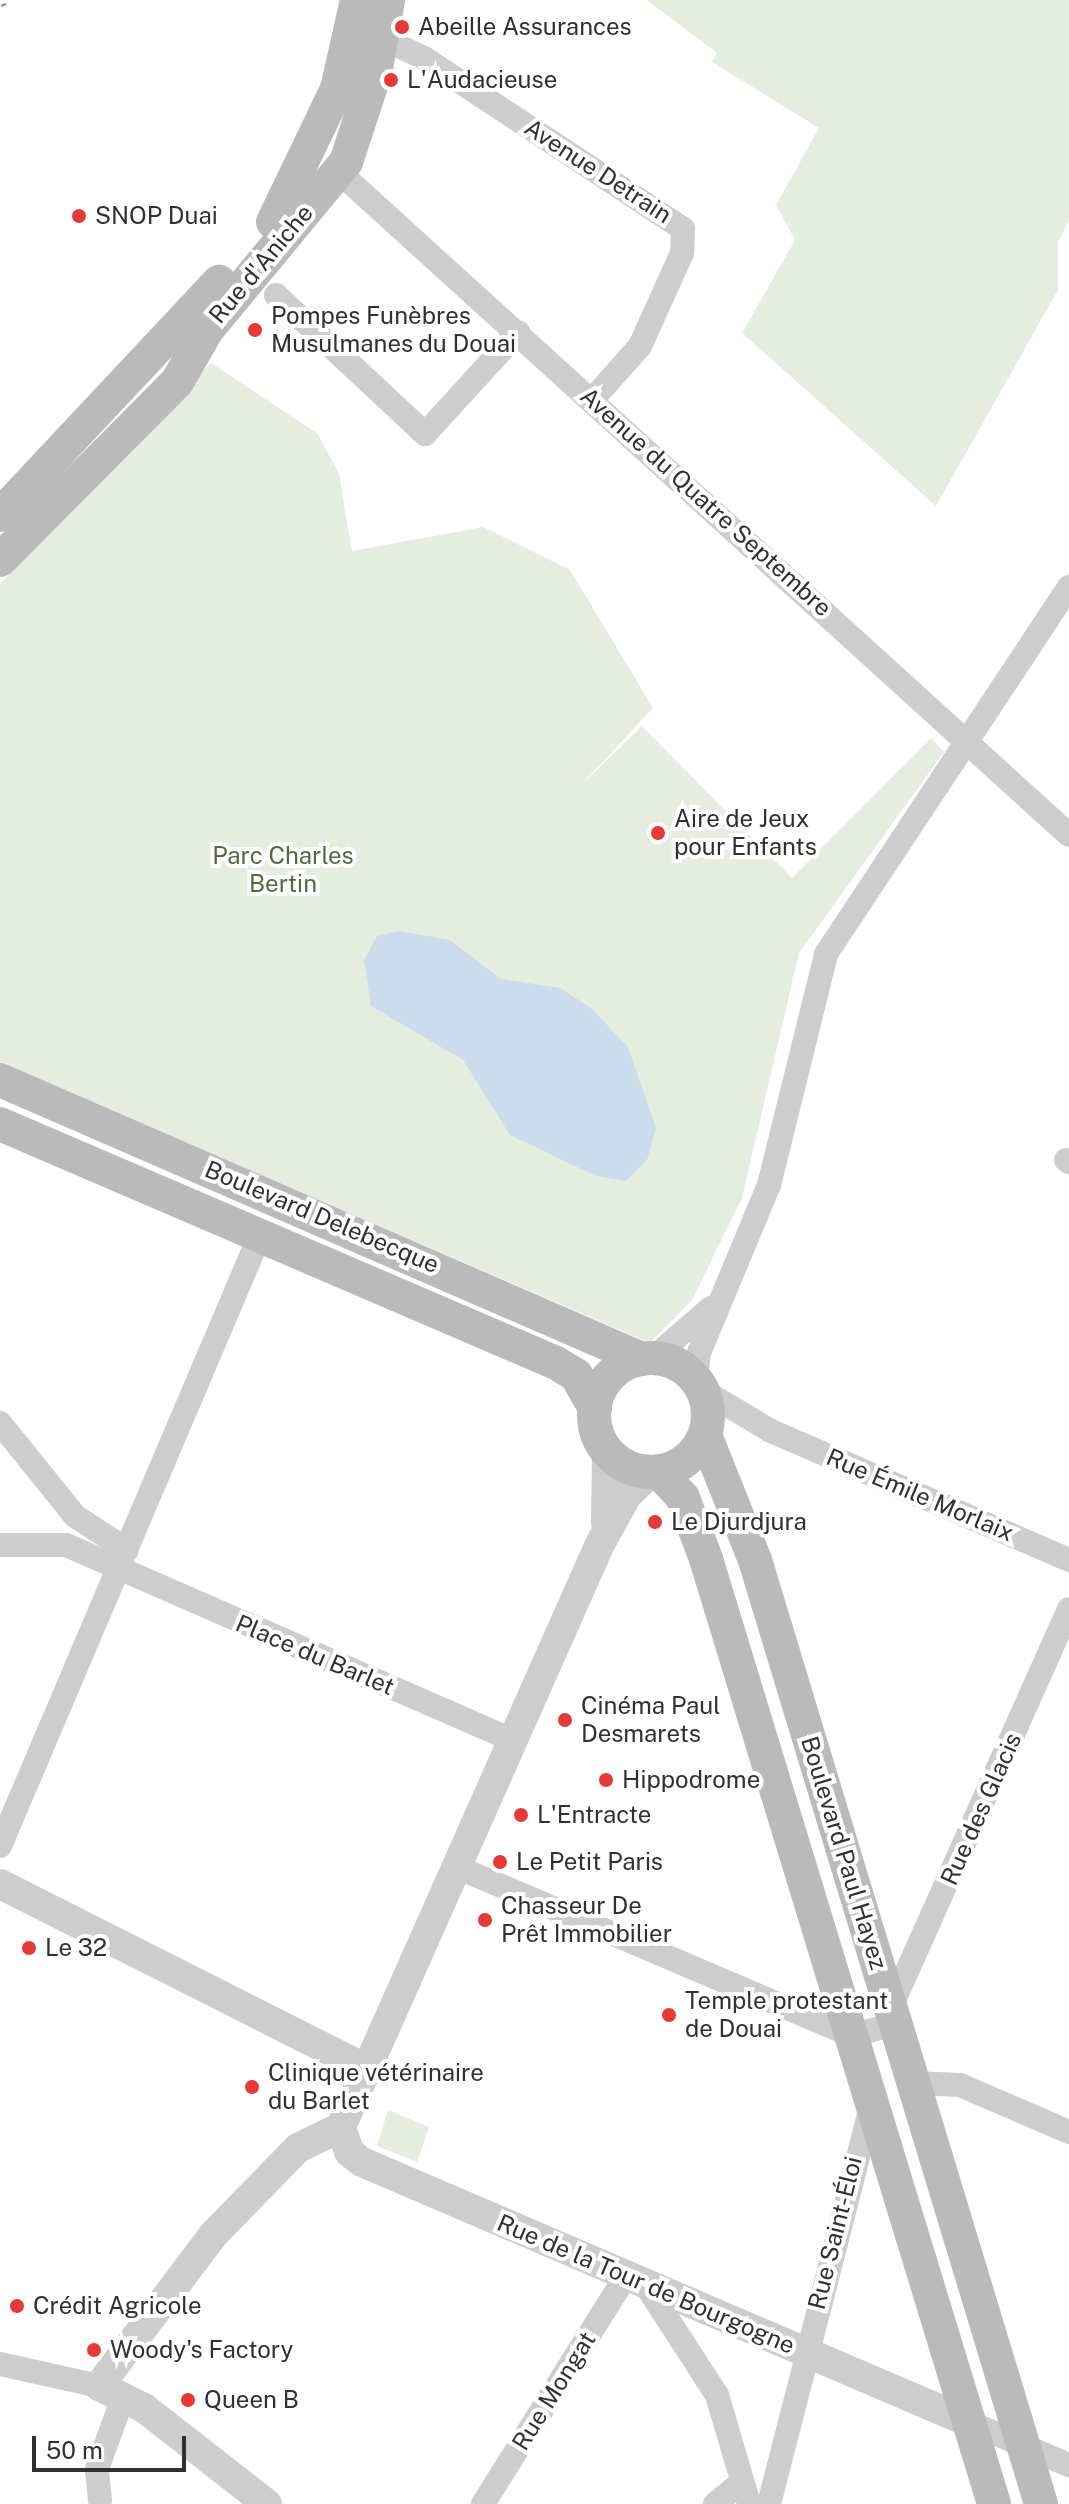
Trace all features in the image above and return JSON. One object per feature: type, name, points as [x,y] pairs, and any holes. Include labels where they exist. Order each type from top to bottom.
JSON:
[{"type":"main road","name":"Rue d'Aniche","points":[[0,515],[276,217],[331,106],[348,48],[357,0]]},
{"type":"main road","name":"Rue d'Aniche","points":[[0,560],[177,382],[207,330],[339,172],[382,38],[388,0]]},
{"type":"main road","name":"Boulevard Delebecque","points":[[0,1080],[647,1359]]},
{"type":"main road","name":"Boulevard Delebecque","points":[[0,1124],[567,1369],[595,1408]]},
{"type":"main road","points":[[647,1359],[699,1385],[706,1433],[684,1462],[655,1473],[626,1467],[607,1451],[595,1408],[608,1378],[647,1359]]},
{"type":"main road","name":"Boulevard Paul Hayez","points":[[706,1433],[755,1560],[1041,2504]]},
{"type":"main road","name":"Boulevard Paul Hayez","points":[[655,1473],[683,1498],[698,1535],[994,2504]]},
{"type":"street","name":"Avenue Detrain","points":[[382,38],[424,58],[683,229],[682,253],[640,346],[593,399]]},
{"type":"street","name":"Avenue du Quatre Septembre","points":[[339,172],[593,399],[1069,835]]},
{"type":"street","points":[[276,295],[425,434],[518,332]]},
{"type":"street","points":[[699,1385],[699,1353],[769,1185],[826,954],[966,738],[1069,587]]},
{"type":"street","points":[[0,1846],[260,1235]]},
{"type":"street","points":[[647,1359],[704,1317],[739,1262]]},
{"type":"street","name":"Rue Émile Morlaix","points":[[699,1385],[771,1431],[1069,1560]]},
{"type":"street","points":[[0,1423],[75,1516],[122,1560]]},
{"type":"street","name":"Rue Émile Morlaix","points":[[706,1433],[771,1431]]},
{"type":"street","points":[[600,1544],[609,1505],[607,1451]]},
{"type":"street","points":[[100,2500],[97,2469],[111,2391],[213,2235],[298,2148],[341,2127],[459,1868],[600,1544],[627,1495],[655,1473]]},
{"type":"street","points":[[0,1545],[55,1542],[122,1560]]},
{"type":"street","name":"Place du Barlet","points":[[122,1560],[513,1740]]},
{"type":"street","name":"Rue des Glacis","points":[[893,2015],[1069,1609]]},
{"type":"street","points":[[459,1868],[852,2036],[893,2015]]},
{"type":"street","points":[[0,1884],[369,2070]]},
{"type":"street","points":[[914,2083],[960,2085],[1069,2132]]},
{"type":"street","name":"Rue Saint-Éloi","points":[[769,2504],[872,2104]]},
{"type":"street","name":"Rue de la Tour de Bourgogne","points":[[341,2127],[349,2152],[362,2162],[636,2282],[969,2422]]},
{"type":"street","points":[[636,2282],[717,2395],[745,2494],[715,2504]]},
{"type":"street","name":"Rue Mongat","points":[[483,2504],[636,2282]]},
{"type":"street","points":[[0,2364],[111,2391],[267,2504]]},
{"type":"street","points":[[969,2422],[1069,2465]]},
{"type":"green space","points":[[647,0],[1069,0],[1069,221],[1058,242],[1058,290],[936,506],[742,333],[795,240],[776,205],[819,128],[712,62],[717,53]]},
{"type":"green space","name":"Parc Charles Bertin","points":[[211,363],[318,434],[339,474],[352,551],[483,527],[570,570],[653,708],[579,787],[642,726],[792,878],[931,738],[944,752],[799,953],[742,1198],[692,1300],[650,1343],[0,1062],[0,584]]},
{"type":"green space","points":[[388,2110],[429,2127],[417,2162],[377,2146]]},
{"type":"water","points":[[399,931],[450,940],[501,979],[560,988],[591,1008],[628,1047],[656,1128],[647,1160],[626,1181],[596,1176],[510,1135],[463,1060],[371,1006],[364,960],[377,936]]},
{"type":"railway","points":[[0,2],[5,0]]},
{"type":"place","name":"Abeille Assurances","points":[[402,27]]},
{"type":"place","name":"L'Audacieuse","points":[[391,80]]},
{"type":"place","name":"SNOP Duai","points":[[79,216]]},
{"type":"place","name":"Pompes Funèbres Musulmanes du Douai","points":[[255,330]]},
{"type":"place","name":"Aire de Jeux pour Enfants","points":[[658,833]]},
{"type":"place","name":"Le Djurdjura","points":[[655,1522]]},
{"type":"place","name":"Cinéma Paul Desmarets","points":[[565,1720]]},
{"type":"place","name":"Hippodrome","points":[[606,1780]]},
{"type":"place","name":"L'Entracte","points":[[521,1815]]},
{"type":"place","name":"Le Petit Paris","points":[[500,1862]]},
{"type":"place","name":"Chasseur De Prêt Immobilier","points":[[485,1920]]},
{"type":"place","name":"Le 32","points":[[29,1948]]},
{"type":"place","name":"Temple protestant de Douai","points":[[669,2015]]},
{"type":"place","name":"Clinique vétérinaire du Barlet","points":[[252,2087]]},
{"type":"place","name":"Crédit Agricole","points":[[17,2306]]},
{"type":"place","name":"Woody's Factory","points":[[94,2350]]},
{"type":"place","name":"Queen B","points":[[188,2400]]}]
